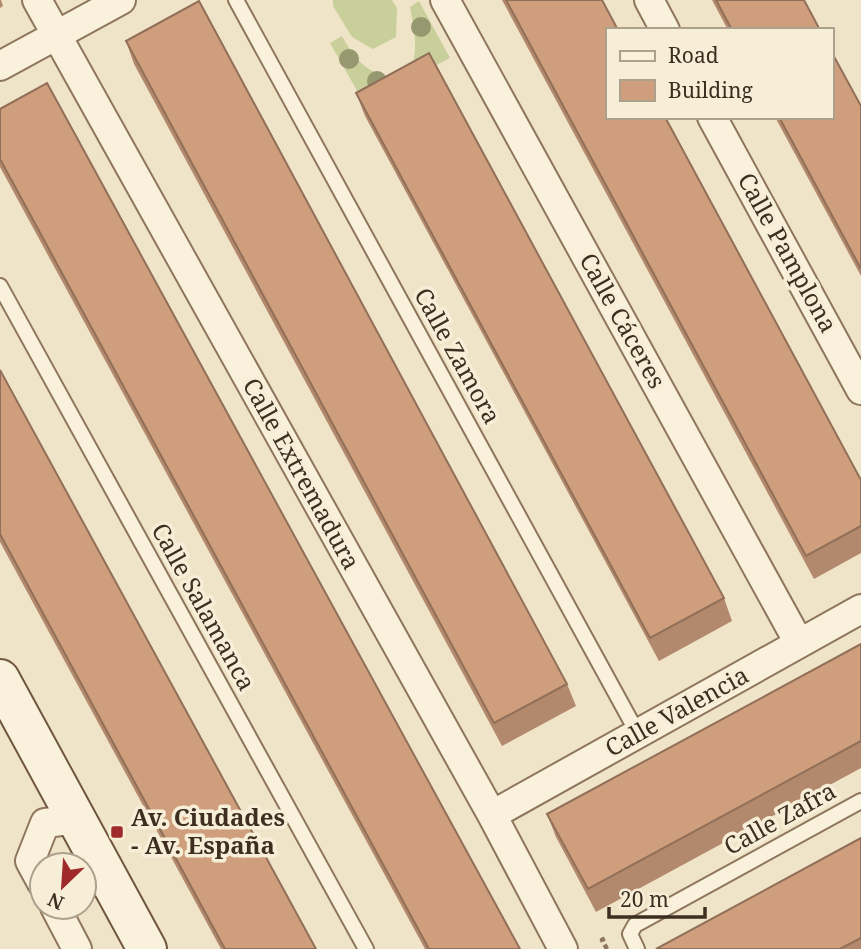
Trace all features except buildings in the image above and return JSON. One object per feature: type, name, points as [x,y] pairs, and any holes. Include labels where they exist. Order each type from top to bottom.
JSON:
[{"type":"street","name":"Calle Extremadura","points":[[37,0],[492,815],[563,949]]},
{"type":"street","points":[[0,66],[121,0]]},
{"type":"street","name":"Calle Cáceres","points":[[445,0],[799,643]]},
{"type":"street","points":[[649,0],[664,28]]},
{"type":"street","name":"Calle Pamplona","points":[[713,119],[861,390]]},
{"type":"street","name":"Calle Valencia","points":[[492,815],[861,609]]},
{"type":"street","points":[[0,679],[147,949]]},
{"type":"street","points":[[34,851],[45,822],[78,819]]},
{"type":"street","points":[[63,921],[78,949]]},
{"type":"lane","name":"Calle Zamora","points":[[236,0],[638,734]]},
{"type":"lane","name":"Calle Salamanca","points":[[0,286],[366,949]]},
{"type":"lane","name":"Calle Zafra","points":[[637,949],[630,934],[635,925],[861,801]]},
{"type":"path","points":[[602,940],[607,949]]},
{"type":"green space","points":[[333,0],[392,0],[397,8],[396,37],[373,49],[352,37],[333,6]]},
{"type":"green space","points":[[419,1],[450,58],[415,76],[415,38],[410,7]]},
{"type":"green space","points":[[342,36],[361,63],[389,78],[364,103],[330,43]]},
{"type":"place","name":"Av. Ciudades - Av. España","points":[[117,832]]}]
